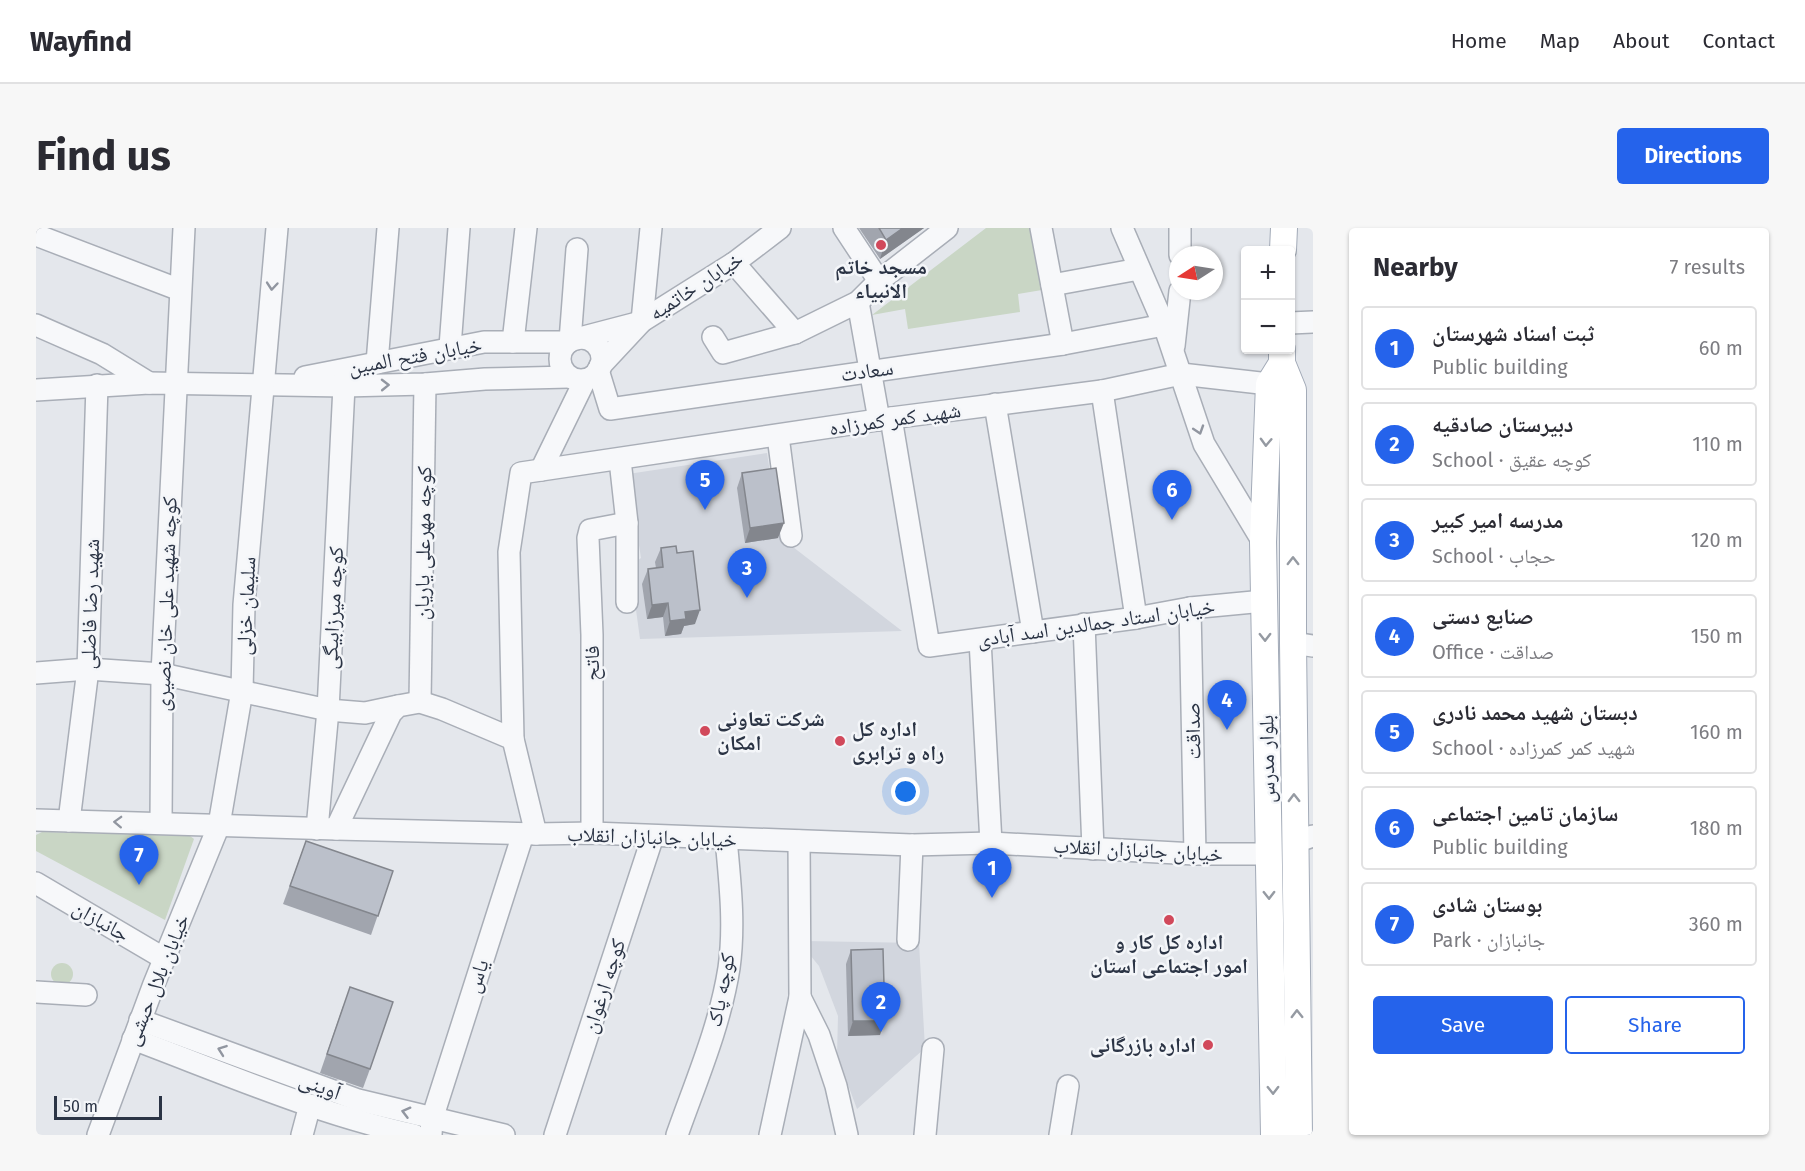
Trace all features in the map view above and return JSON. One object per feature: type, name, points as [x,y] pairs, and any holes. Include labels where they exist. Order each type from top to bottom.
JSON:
[{"type":"main road","points":[[1283,246],[1284,228]]},
{"type":"main road","points":[[1278,366],[1303,394]]},
{"type":"main road","name":"بلوار مدرس","points":[[1274,1135],[1263,542],[1278,366]]},
{"type":"main road","name":"بلوار مدرس","points":[[1299,1135],[1304,839],[1293,716],[1307,646],[1293,498],[1303,394]]},
{"type":"main road","points":[[1293,498],[1313,471]]},
{"type":"main road","points":[[1266,716],[1293,716]]},
{"type":"street","name":"کوچه شهید علی خان نصیری","points":[[161,824],[162,674],[184,228]]},
{"type":"street","name":"سلیمان خزلی","points":[[219,825],[242,691],[244,605],[277,228]]},
{"type":"street","points":[[377,363],[388,228]]},
{"type":"street","points":[[450,347],[459,228]]},
{"type":"street","points":[[513,342],[526,228]]},
{"type":"street","points":[[642,321],[651,228]]},
{"type":"street","name":"خیابان خاتمیه","points":[[588,373],[642,321],[734,263],[780,228]]},
{"type":"street","points":[[844,228],[879,281]]},
{"type":"street","points":[[712,337],[723,353],[795,333],[858,302],[879,281],[947,228]]},
{"type":"street","points":[[1041,228],[1063,344]]},
{"type":"street","points":[[1122,228],[1164,325],[1204,444],[1263,542]]},
{"type":"street","points":[[1180,228],[1180,246]]},
{"type":"street","points":[[36,235],[180,290]]},
{"type":"street","points":[[572,341],[577,249]]},
{"type":"street","points":[[734,263],[795,333]]},
{"type":"street","points":[[1052,285],[1139,269]]},
{"type":"street","points":[[1173,352],[1179,300]]},
{"type":"street","points":[[858,302],[870,370],[885,419]]},
{"type":"street","name":"خیابان خاتمیه","points":[[572,341],[642,321]]},
{"type":"street","points":[[1295,323],[1313,322]]},
{"type":"street","name":"سعادت","points":[[588,373],[610,409],[1063,344],[1164,325]]},
{"type":"street","points":[[36,326],[102,354],[149,383]]},
{"type":"street","points":[[530,834],[513,739],[509,552],[531,472],[588,373],[602,355],[592,342],[585,339],[572,341],[563,348],[560,356],[563,371],[588,373]]},
{"type":"street","name":"خیابان فتح المبین","points":[[263,384],[484,342],[572,341]]},
{"type":"street","name":"شهید کمر کمرزاده","points":[[531,472],[885,419],[1102,391],[1181,374],[1278,366]]},
{"type":"street","name":"خیابان فتح المبین","points":[[36,390],[149,383],[344,386],[425,384],[588,373]]},
{"type":"street","name":"کوچه مهرعلی یاریان","points":[[420,702],[425,384]]},
{"type":"street","name":"شهید رضا فاضلی","points":[[69,821],[88,669],[97,385]]},
{"type":"street","name":"کوچه میرزابیگی","points":[[326,829],[328,710],[344,386]]},
{"type":"street","points":[[1102,391],[1136,618]]},
{"type":"street","points":[[995,405],[1033,632]]},
{"type":"street","name":"خیابان استاد جمالدین اسد آبادی","points":[[885,419],[929,646],[1136,618],[1190,608],[1264,601]]},
{"type":"street","points":[[778,436],[791,536]]},
{"type":"street","points":[[620,460],[627,523],[627,602]]},
{"type":"street","name":"فاتح","points":[[592,834],[592,635],[588,538],[590,530],[627,523]]},
{"type":"street","name":"صداقت","points":[[1190,608],[1195,854]]},
{"type":"street","points":[[1084,624],[1093,849]]},
{"type":"street","points":[[980,640],[991,843]]},
{"type":"street","points":[[36,673],[88,669],[162,674],[328,710],[365,713],[420,702],[513,739]]},
{"type":"street","points":[[326,829],[391,713],[398,706]]},
{"type":"street","name":"خیابان جانبازان انقلاب","points":[[36,820],[592,834],[912,845],[991,843],[1195,854],[1268,854]]},
{"type":"street","name":"خیابان بلال حبشی","points":[[98,1135],[137,1030],[219,825]]},
{"type":"street","name":"یاس","points":[[432,1127],[530,834]]},
{"type":"street","name":"کوچه ارغوان","points":[[555,1135],[652,836]]},
{"type":"street","name":"کوچه پاک","points":[[677,1135],[714,1032],[729,968],[732,901],[726,839]]},
{"type":"street","points":[[770,1135],[800,997],[800,841]]},
{"type":"street","points":[[908,940],[912,845]]},
{"type":"street","name":"جانبازان","points":[[36,883],[165,959]]},
{"type":"street","points":[[36,992],[86,995]]},
{"type":"street","points":[[800,997],[819,1035],[836,1086],[847,1135]]},
{"type":"street","name":"آوینی","points":[[137,1030],[358,1100],[432,1127],[504,1135]]},
{"type":"street","name":"آوینی","points":[[137,1030],[310,1105],[376,1130],[414,1135]]},
{"type":"street","points":[[925,1135],[933,1049]]},
{"type":"street","points":[[1060,1135],[1068,1086]]},
{"type":"street","points":[[302,1135],[310,1105]]},
{"type":"shaded area","points":[[767,453],[780,537],[902,631],[640,639],[630,566],[641,558],[628,474]]},
{"type":"shaded area","points":[[805,941],[919,943],[925,1048],[857,1109],[837,1055],[838,1016],[819,966],[806,950]]},
{"type":"green space","points":[[986,228],[1032,228],[1042,290],[1018,294],[1020,312],[908,329],[905,309],[872,315]]},
{"type":"green space","points":[[42,832],[190,836],[194,839],[165,920],[36,851],[36,835]]},
{"type":"green space","points":[[62,963],[70,966],[73,974],[70,982],[62,985],[54,982],[51,974],[54,966]]},
{"type":"building","points":[[879,228],[903,228],[886,240]]},
{"type":"building","points":[[776,468],[784,523],[750,528],[742,473]]},
{"type":"building","points":[[676,546],[677,553],[693,551],[700,610],[685,612],[686,619],[670,621],[668,603],[652,605],[648,569],[663,567],[661,548]]},
{"type":"building","points":[[306,841],[393,871],[378,916],[290,886]]},
{"type":"building","points":[[883,949],[885,1021],[853,1021],[851,950]]},
{"type":"building","points":[[350,987],[393,1002],[370,1069],[327,1054]]},
{"type":"place","name":"مسجد خاتم الانبیاء","points":[[881,245]]},
{"type":"place","name":"دبستان شهید محمد نادری","points":[[705,510]]},
{"type":"place","name":"سازمان تامین اجتماعی","points":[[1172,520]]},
{"type":"place","name":"مدرسه امیر کبیر","points":[[747,598]]},
{"type":"place","name":"صنایع دستی","points":[[1227,730]]},
{"type":"place","name":"شرکت تعاونی امکان","points":[[705,731]]},
{"type":"place","name":"اداره کل راه و ترابری","points":[[840,741]]},
{"type":"place","name":"بوستان شادی","points":[[139,885]]},
{"type":"place","name":"ثبت اسناد شهرستان","points":[[992,898]]},
{"type":"place","name":"اداره کل کار و امور اجتماعی استان","points":[[1169,920]]},
{"type":"place","name":"دبیرستان صادقیه","points":[[881,1032]]},
{"type":"place","name":"اداره بازرگانی","points":[[1208,1045]]}]
